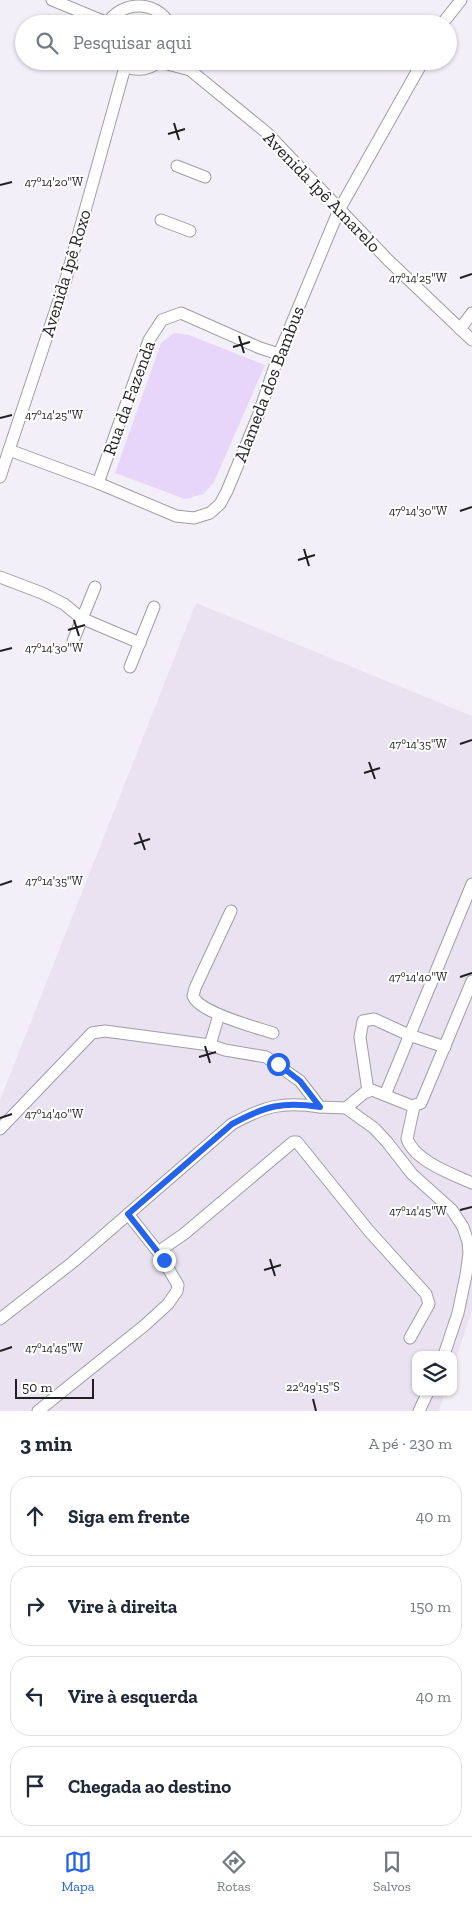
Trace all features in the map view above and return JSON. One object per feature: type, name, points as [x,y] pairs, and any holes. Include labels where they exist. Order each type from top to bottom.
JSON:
[{"type":"street","points":[[52,0],[89,15]]},
{"type":"street","points":[[449,15],[461,0]]},
{"type":"street","points":[[112,15],[122,7],[142,3],[154,3],[163,15]]},
{"type":"street","name":"Avenida Ipê Roxo","points":[[0,477],[66,279],[119,70]]},
{"type":"street","name":"Avenida Ipê Amarelo","points":[[193,70],[267,133],[339,210],[472,340]]},
{"type":"street","name":"Alameda dos Bambus","points":[[9,450],[98,483],[176,516],[194,518],[210,513],[220,504],[258,416],[279,354],[339,210],[418,70]]},
{"type":"street","points":[[177,166],[205,177]]},
{"type":"street","points":[[161,220],[190,231]]},
{"type":"street","name":"Rua da Fazenda","points":[[98,483],[149,340],[162,320],[181,313],[260,348],[279,354]]},
{"type":"street","points":[[460,329],[472,313]]},
{"type":"street","points":[[0,578],[56,600],[82,618],[140,642]]},
{"type":"street","points":[[73,641],[95,587]]},
{"type":"street","points":[[130,667],[154,606]]},
{"type":"street","points":[[385,1094],[472,884]]},
{"type":"street","points":[[231,911],[193,996],[196,1002],[219,1015],[273,1033]]},
{"type":"street","points":[[346,1108],[368,1091],[375,1090],[414,1106],[421,1103],[472,981]]},
{"type":"street","points":[[210,1045],[219,1015]]},
{"type":"street","points":[[368,1091],[360,1037],[363,1021],[374,1019],[409,1035],[445,1047]]},
{"type":"street","points":[[0,1129],[92,1033],[105,1031],[210,1045],[225,1050],[266,1057],[300,1081],[320,1107]]},
{"type":"street","points":[[0,1319],[73,1262],[232,1124],[247,1116],[280,1105],[297,1104],[346,1108],[374,1128],[412,1174],[452,1210],[463,1227],[470,1249],[458,1313],[445,1351]]},
{"type":"street","points":[[414,1106],[407,1139],[408,1144],[424,1160],[472,1183]]},
{"type":"street","points":[[159,1253],[293,1142],[297,1142],[369,1231],[426,1294],[429,1304],[410,1338]]},
{"type":"street","points":[[38,1411],[145,1325],[168,1304],[177,1291],[178,1286],[159,1253],[128,1214]]},
{"type":"street","points":[[419,1411],[426,1396]]},
{"type":"shaded area","points":[[174,333],[189,335],[265,365],[214,482],[204,494],[185,499],[115,473],[161,343]]},
{"type":"shaded area","points":[[196,603],[472,716],[472,1310],[457,1356],[457,1351],[412,1351],[412,1396],[444,1396],[439,1411],[0,1411],[0,1100]]},
{"type":"route","points":[[164,1260],[128,1214],[232,1124],[263,1109],[280,1105],[297,1104],[320,1107],[300,1081],[278,1064]]}]
